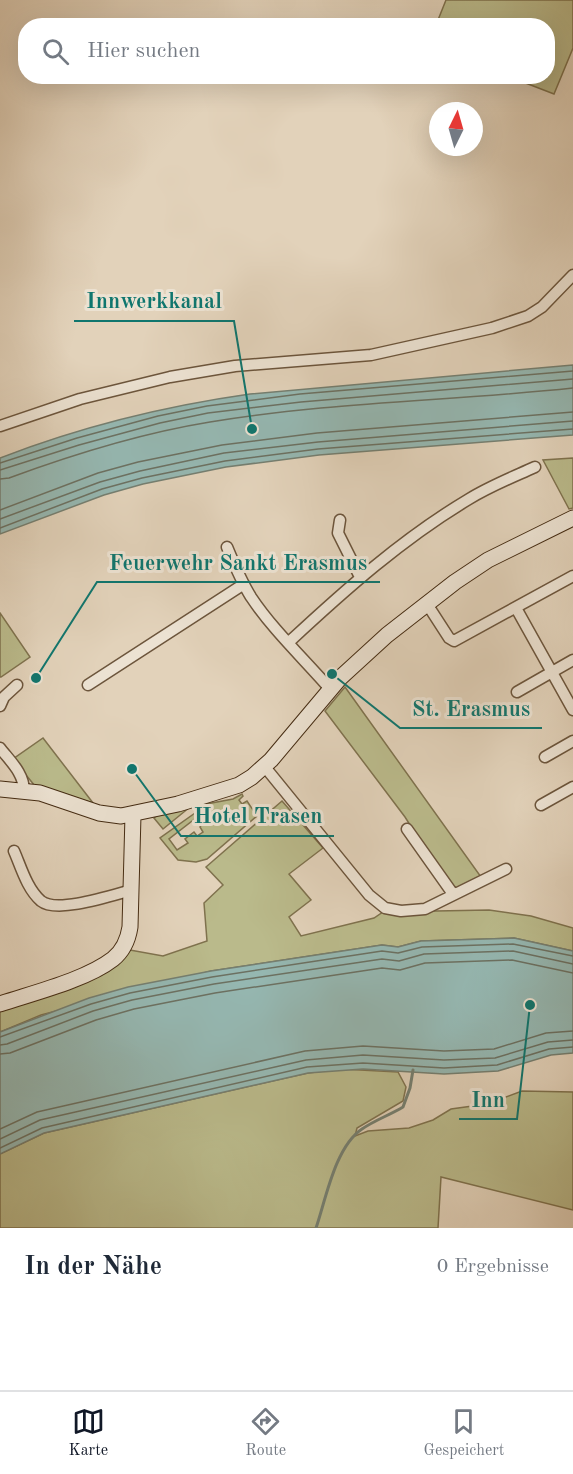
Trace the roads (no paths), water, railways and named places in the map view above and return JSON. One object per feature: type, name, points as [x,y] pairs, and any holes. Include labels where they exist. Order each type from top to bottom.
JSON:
[{"type":"street","points":[[0,426],[80,399],[208,369],[371,355],[492,328],[542,308],[573,275]]},
{"type":"street","points":[[289,642],[360,577],[441,516],[471,498],[535,467]]},
{"type":"street","points":[[0,789],[39,793],[107,815],[133,815],[231,788],[246,781],[265,767],[279,752],[330,688],[387,635],[488,560],[573,518]]},
{"type":"street","points":[[340,520],[338,533],[360,577]]},
{"type":"street","points":[[227,547],[244,585],[265,616],[330,688]]},
{"type":"street","points":[[427,604],[448,638],[454,641],[573,576]]},
{"type":"street","points":[[88,685],[244,585]]},
{"type":"street","points":[[516,608],[573,710]]},
{"type":"street","points":[[517,692],[573,660]]},
{"type":"street","points":[[0,706],[10,690],[17,685]]},
{"type":"street","points":[[545,757],[573,741]]},
{"type":"street","points":[[0,748],[21,775],[24,791]]},
{"type":"street","points":[[265,767],[312,828],[378,904],[385,908],[393,910],[431,908],[453,894],[506,869]]},
{"type":"street","points":[[541,805],[573,787]]},
{"type":"street","points":[[0,1004],[78,977],[112,959],[123,947],[129,934],[133,815]]},
{"type":"street","points":[[407,829],[453,894]]},
{"type":"street","points":[[14,851],[30,886],[41,901],[51,905],[91,901],[132,890]]},
{"type":"water","points":[[573,365],[573,435],[319,455],[226,467],[143,484],[104,495],[0,534],[0,458],[92,427],[155,411],[250,394]]},
{"type":"water","points":[[514,938],[573,951],[573,1053],[551,1055],[498,1071],[444,1074],[363,1069],[308,1073],[44,1133],[0,1154],[0,1032],[89,998],[128,987],[211,971],[382,945],[398,947],[421,941]]},
{"type":"waterway","points":[[316,1228],[333,1174],[345,1148],[362,1129],[403,1107],[410,1088],[413,1070]]},
{"type":"place","name":"Innwerkkanal","points":[[252,429]]},
{"type":"place","name":"St. Erasmus","points":[[332,674]]},
{"type":"place","name":"Feuerwehr Sankt Erasmus","points":[[36,678]]},
{"type":"place","name":"Hotel Trasen","points":[[132,769]]},
{"type":"place","name":"Inn","points":[[530,1005]]}]
